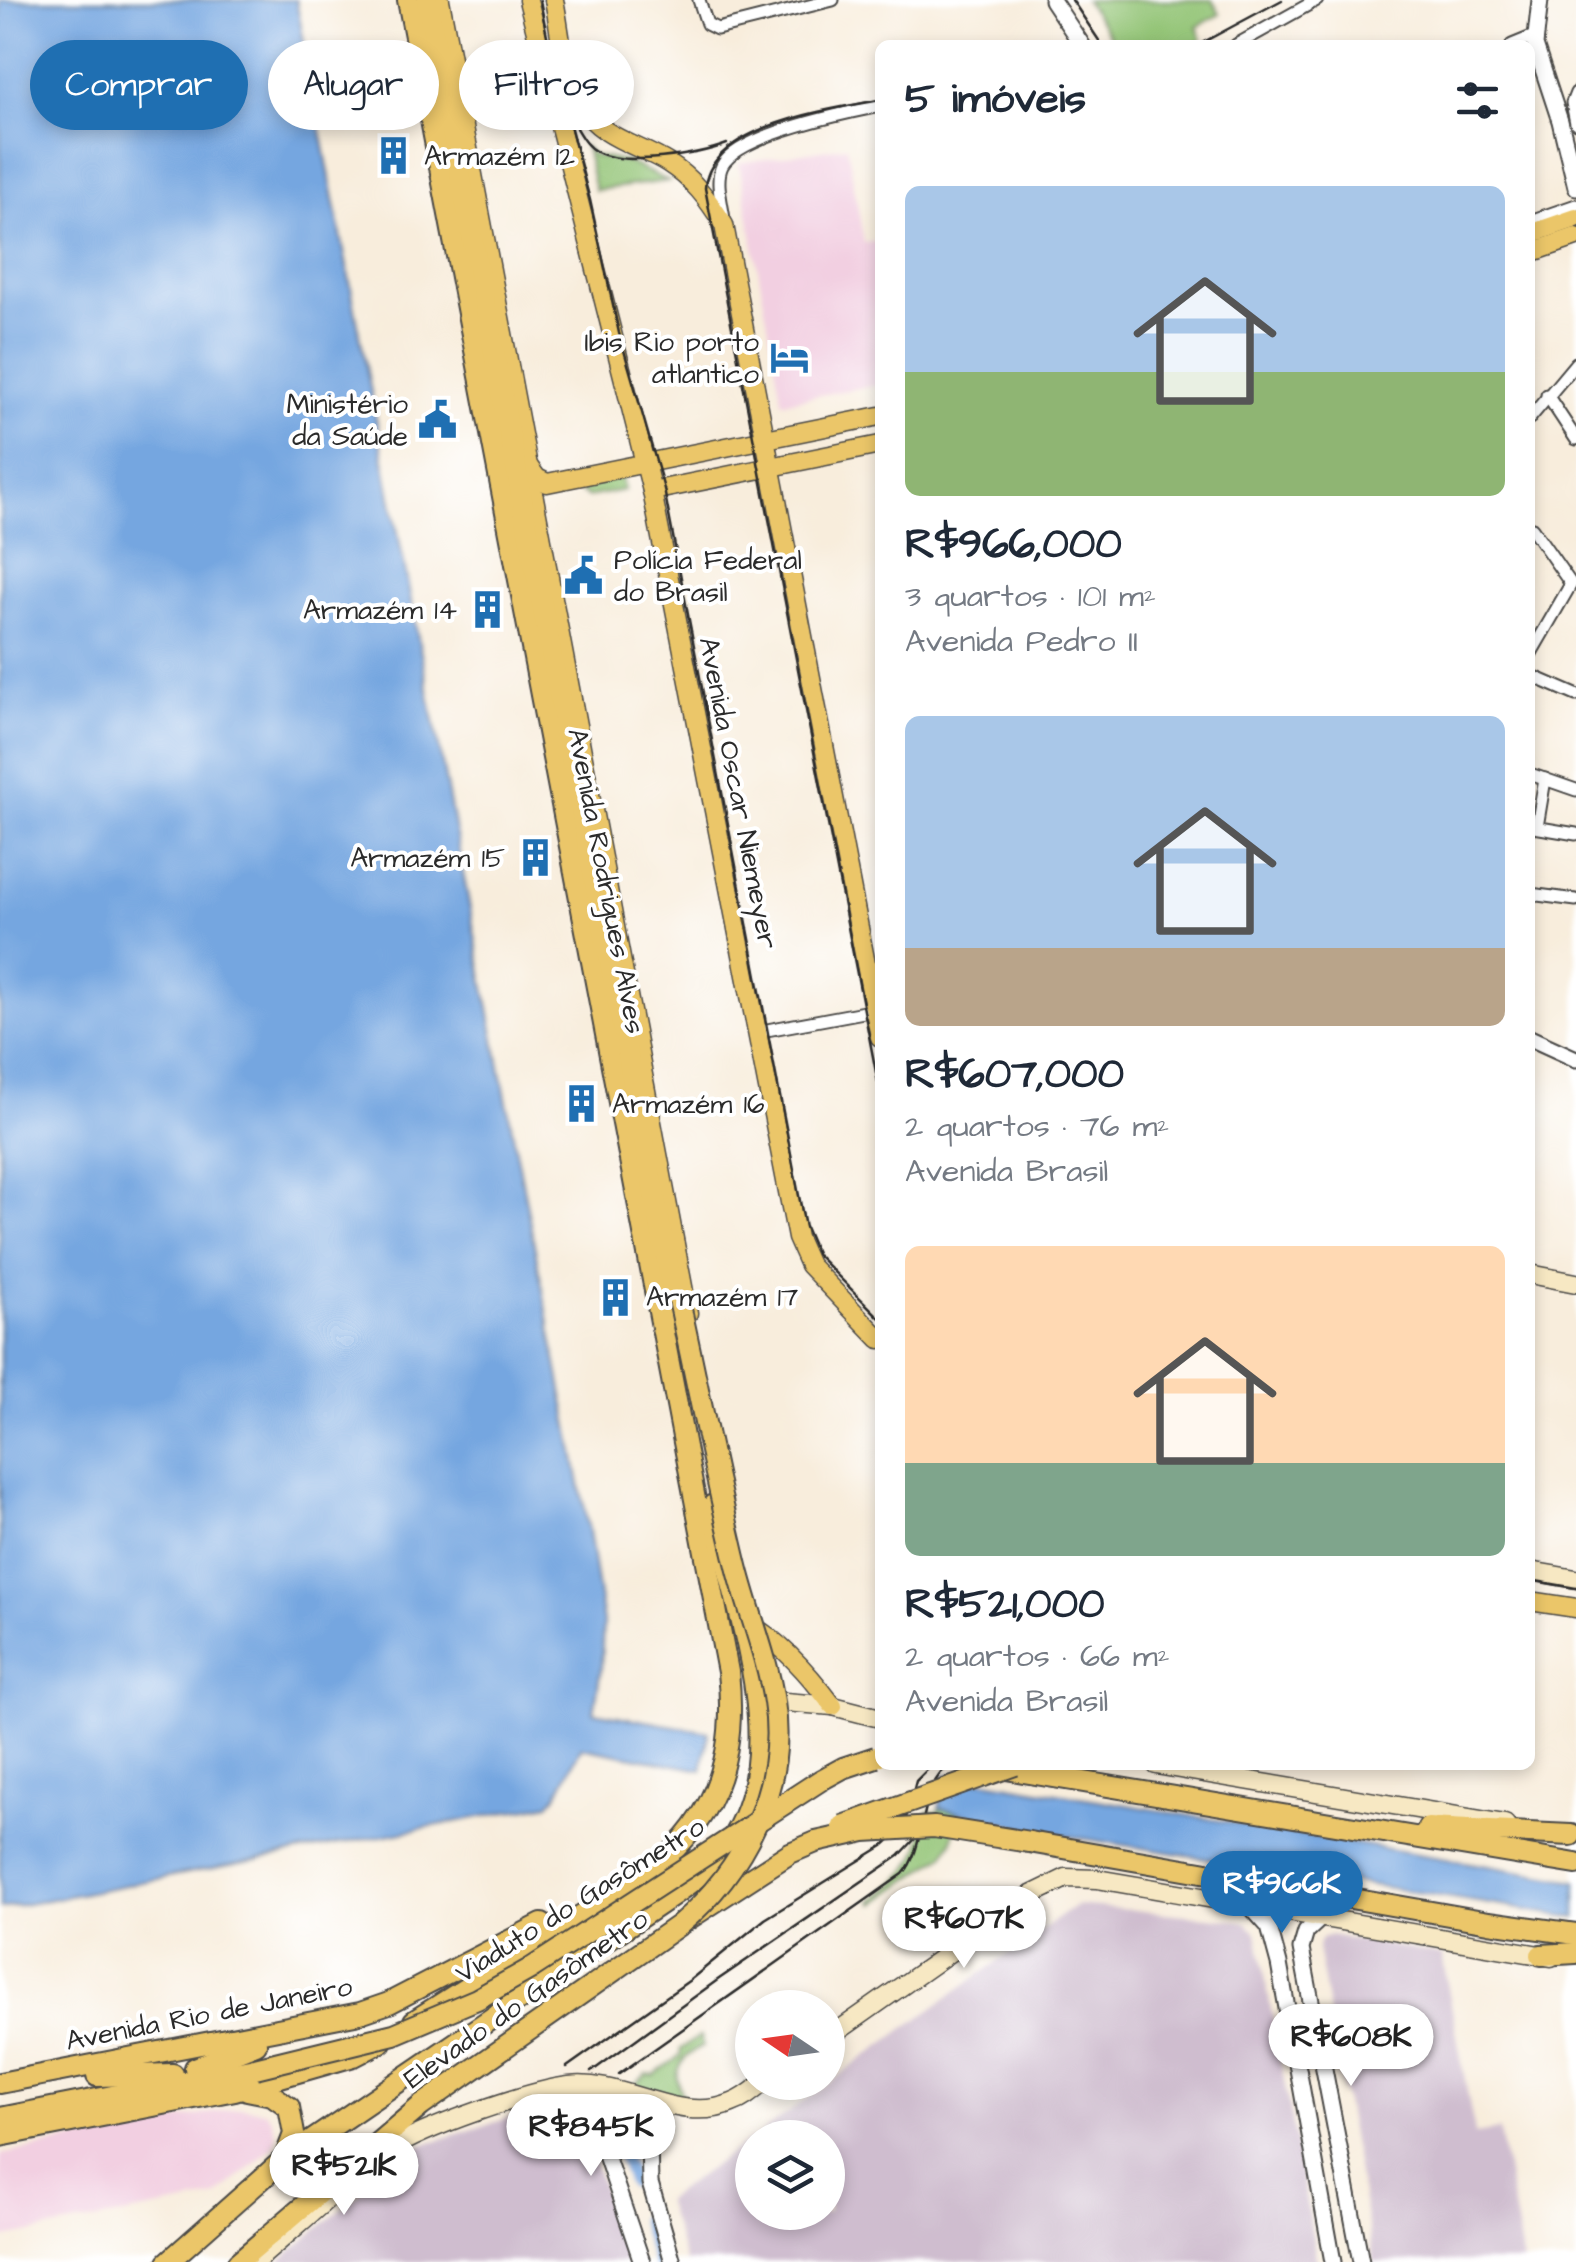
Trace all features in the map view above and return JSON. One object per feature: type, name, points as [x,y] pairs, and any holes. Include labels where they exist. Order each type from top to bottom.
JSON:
[{"type":"highway","name":"Avenida Rodrigues Alves","points":[[408,0],[728,1672],[730,1734],[722,1774]]},
{"type":"highway","name":"Avenida Rodrigues Alves","points":[[168,2262],[282,2162],[698,1877],[718,1858],[737,1830],[754,1779],[759,1738],[757,1690],[718,1527],[427,0]]},
{"type":"highway","points":[[658,1218],[680,1300],[736,1564],[771,1686],[776,1736],[768,1790],[747,1843],[717,1888],[679,1925]]},
{"type":"highway","name":"Viaduto do Gasômetro","points":[[0,2118],[255,2068],[394,2034],[478,1999],[821,1780],[875,1758]]},
{"type":"highway","name":"Elevado do Gasômetro","points":[[238,2262],[422,2106],[679,1925],[790,1853],[847,1824],[1001,1770]]},
{"type":"highway","points":[[1013,1770],[1576,1864]]},
{"type":"highway","name":"Avenida Rio de Janeiro","points":[[0,2136],[235,2090],[354,2056],[391,2037],[672,1854],[696,1829],[722,1774]]},
{"type":"highway","name":"Elevado do Gasômetro","points":[[816,1842],[896,1828],[934,1828],[1576,1934]]},
{"type":"highway","points":[[1379,1830],[1488,1829],[1573,1836]]},
{"type":"highway","name":"Avenida Rio de Janeiro","points":[[0,2083],[284,2030],[389,2003],[639,1879]]},
{"type":"highway","points":[[1541,1956],[1576,1957]]},
{"type":"highway","points":[[0,2094],[112,2075],[255,2068]]},
{"type":"highway","points":[[235,2090],[265,2092],[289,2108],[294,2134],[282,2162]]},
{"type":"main road","name":"Avenida Rodrigues Alves","points":[[440,0],[744,1605],[742,1619],[750,1657]]},
{"type":"main road","name":"Avenida Oscar Niemeyer","points":[[528,0],[652,491],[802,1252],[812,1268],[875,1334]]},
{"type":"main road","points":[[554,0],[577,101],[610,136],[656,157],[694,182],[724,224],[875,999]]},
{"type":"main road","points":[[460,177],[478,196]]},
{"type":"main road","points":[[1535,232],[1576,218]]},
{"type":"main road","points":[[1535,251],[1576,236]]},
{"type":"main road","points":[[528,465],[537,478],[547,482],[875,417]]},
{"type":"main road","points":[[652,491],[875,445]]},
{"type":"main road","points":[[1535,1275],[1576,1283]]},
{"type":"main road","points":[[1535,1572],[1576,1579]]},
{"type":"main road","points":[[1535,1601],[1576,1608]]},
{"type":"main road","points":[[742,1619],[764,1632],[817,1685],[832,1706]]},
{"type":"main road","points":[[757,1690],[785,1702],[832,1706],[875,1717]]},
{"type":"main road","points":[[1185,1770],[1573,1836]]},
{"type":"main road","points":[[845,2026],[1048,1884],[1066,1878],[1097,1879],[1541,1956]]},
{"type":"main road","points":[[255,2262],[391,2149],[522,2098],[580,2085],[614,2087],[687,2108],[720,2107],[738,2100]]},
{"type":"street","points":[[699,0],[711,27],[733,26],[833,0]]},
{"type":"street","points":[[1052,0],[1079,40]]},
{"type":"street","points":[[1245,40],[1318,0]]},
{"type":"street","points":[[1534,40],[1540,0]]},
{"type":"street","points":[[1524,40],[1534,36]]},
{"type":"street","points":[[1535,45],[1576,186]]},
{"type":"street","points":[[1576,93],[1572,102],[1576,124]]},
{"type":"street","points":[[724,224],[720,174],[728,158],[782,131],[875,107]]},
{"type":"street","points":[[1535,219],[1576,205]]},
{"type":"street","points":[[1535,412],[1576,363]]},
{"type":"street","points":[[1548,395],[1576,439]]},
{"type":"street","points":[[1535,532],[1571,584],[1535,646]]},
{"type":"street","points":[[1535,677],[1576,696]]},
{"type":"street","points":[[1535,776],[1576,790]]},
{"type":"street","points":[[1535,823],[1546,779]]},
{"type":"street","points":[[1535,827],[1576,834]]},
{"type":"street","points":[[1535,895],[1576,900]]},
{"type":"street","points":[[756,1032],[875,1009]]},
{"type":"street","points":[[1535,1040],[1576,1059]]},
{"type":"street","points":[[1251,1907],[1267,1924],[1276,1951],[1333,2262]]},
{"type":"street","points":[[1302,1948],[1306,1932],[1320,1918]]},
{"type":"street","points":[[1276,1951],[1280,1940],[1289,1937],[1302,1948],[1360,2262]]},
{"type":"street","points":[[580,2085],[642,2262]]},
{"type":"street","points":[[654,2101],[648,2158],[657,2214]]},
{"type":"street","points":[[628,2217],[633,2202],[641,2198],[652,2202],[673,2262]]},
{"type":"shaded area","points":[[847,146],[864,243],[875,242],[875,385],[782,402],[739,163]]},
{"type":"shaded area","points":[[1076,1905],[1246,1922],[1257,1932],[1317,2262],[685,2262],[665,2200],[735,2150],[735,2230],[845,2230],[845,2120],[778,2120],[806,2100],[845,2100],[845,2072]]},
{"type":"shaded area","points":[[1330,1935],[1442,1955],[1475,2134],[1499,2130],[1523,2262],[1374,2262],[1317,1948],[1321,1938]]},
{"type":"shaded area","points":[[573,2098],[627,2262],[279,2262],[412,2148]]},
{"type":"shaded area","points":[[242,2107],[265,2110],[276,2137],[273,2147],[217,2197],[0,2239],[0,2155]]},
{"type":"green space","points":[[1085,0],[1212,0],[1220,14],[1197,27],[1202,40],[1113,40]]},
{"type":"green space","points":[[585,147],[594,156],[627,162],[668,181],[595,190]]},
{"type":"green space","points":[[620,474],[624,490],[588,497],[579,491],[583,481]]},
{"type":"green space","points":[[939,1808],[959,1813],[952,1842],[944,1855],[874,1904],[872,1901],[912,1864],[929,1811],[938,1813]]},
{"type":"green space","points":[[700,2036],[703,2046],[687,2057],[679,2070],[679,2086],[688,2102],[632,2087],[680,2056],[681,2049]]},
{"type":"water","points":[[0,0],[296,0],[304,40],[268,40],[268,130],[321,130],[589,1531],[603,1622],[594,1712],[709,1732],[702,1770],[581,1747],[549,1804],[0,1909]]},
{"type":"water","points":[[945,1774],[1576,1881],[1576,1918],[1043,1832],[939,1808]]},
{"type":"waterway","points":[[613,2127],[632,2182]]},
{"type":"waterway","points":[[644,2219],[657,2262]]},
{"type":"tram line","points":[[540,0],[619,333],[664,489],[805,1227],[817,1255],[875,1313]]},
{"type":"tram line","points":[[1072,0],[1099,40]]},
{"type":"tram line","points":[[1207,40],[1282,0]]},
{"type":"tram line","points":[[875,101],[805,115],[749,135],[727,149],[712,167],[705,188],[875,1067]]},
{"type":"tram line","points":[[577,130],[593,150],[625,159],[681,155],[727,144]]},
{"type":"tram line","points":[[1535,1581],[1576,1588]]},
{"type":"tram line","points":[[905,1822],[916,1781],[927,1770]]},
{"type":"tram line","points":[[619,2074],[903,1874],[916,1848],[933,1785],[944,1770]]},
{"type":"tram line","points":[[567,2067],[690,1980],[765,1919],[883,1846],[909,1810]]},
{"type":"tram line","points":[[591,2072],[899,1856],[915,1839]]},
{"type":"place","name":"Armazém 12","points":[[394,156]]},
{"type":"place","name":"Ibis Rio porto atlantico","points":[[789,358]]},
{"type":"place","name":"Ministério da Saúde","points":[[438,420]]},
{"type":"place","name":"Polícia Federal do Brasil","points":[[584,576]]},
{"type":"place","name":"Armazém 14","points":[[487,610]]},
{"type":"place","name":"Armazém 15","points":[[535,858]]},
{"type":"place","name":"Armazém 16","points":[[582,1104]]},
{"type":"place","name":"Armazém 17","points":[[616,1297]]}]
